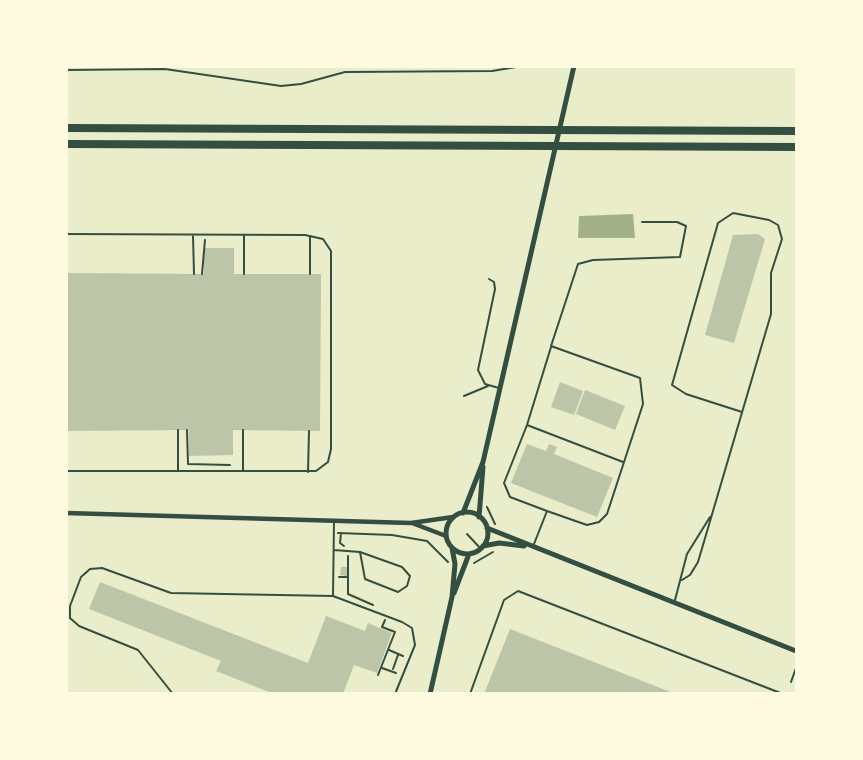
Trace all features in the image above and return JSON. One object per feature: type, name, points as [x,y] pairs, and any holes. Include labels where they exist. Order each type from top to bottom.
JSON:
[{"type":"highway","points":[[66,128],[796,131]]},
{"type":"highway","points":[[66,144],[796,147]]},
{"type":"street","points":[[479,517],[483,463],[574,66]]},
{"type":"street","points":[[463,513],[483,463]]},
{"type":"street","points":[[66,513],[411,523],[463,513],[479,517],[487,528],[530,547],[796,651]]},
{"type":"street","points":[[452,597],[454,564],[452,548],[446,536],[447,526],[453,517]]},
{"type":"street","points":[[411,523],[446,536]]},
{"type":"street","points":[[482,547],[487,528]]},
{"type":"street","points":[[430,694],[452,597],[469,554],[499,543],[530,547]]},
{"type":"street","points":[[452,548],[469,554]]},
{"type":"lane","points":[[66,70],[177,70],[281,86],[301,84],[345,72],[492,71],[522,66]]},
{"type":"lane","points":[[682,580],[691,575],[698,562],[771,314],[771,273],[782,239],[778,225],[745,213],[733,213],[718,223],[671,385],[686,394],[742,412]]},
{"type":"lane","points":[[551,346],[640,378],[643,404],[607,514],[599,522],[587,525],[510,497],[504,489],[504,478],[527,425],[551,346],[578,264],[593,260],[680,257],[686,226],[677,222],[642,222]]},
{"type":"lane","points":[[66,234],[310,235],[323,239],[331,251],[331,449],[328,462],[323,468],[308,472],[66,471]]},
{"type":"lane","points":[[193,234],[194,274]]},
{"type":"lane","points":[[244,234],[244,274]]},
{"type":"lane","points":[[310,235],[310,274]]},
{"type":"lane","points":[[489,279],[494,282],[495,289],[478,370],[481,379],[489,386],[500,388]]},
{"type":"lane","points":[[464,396],[489,386]]},
{"type":"lane","points":[[527,425],[624,462]]},
{"type":"lane","points":[[177,430],[178,471]]},
{"type":"lane","points":[[243,430],[243,471]]},
{"type":"lane","points":[[308,472],[309,431]]},
{"type":"lane","points":[[530,547],[547,511]]},
{"type":"lane","points":[[674,603],[682,580],[683,564],[693,540],[711,516]]},
{"type":"lane","points":[[333,596],[334,520]]},
{"type":"lane","points":[[467,534],[482,547]]},
{"type":"lane","points":[[334,550],[360,552],[406,569],[410,576],[405,589],[395,591],[365,579],[360,552]]},
{"type":"lane","points":[[173,694],[138,650],[79,626],[70,618],[70,606],[81,577],[90,569],[102,568],[171,593],[333,596],[407,624],[415,640],[396,694]]},
{"type":"lane","points":[[470,694],[505,600],[518,591],[783,694]]},
{"type":"path","points":[[202,274],[202,243],[205,240]]},
{"type":"path","points":[[187,430],[188,464],[230,465]]},
{"type":"path","points":[[334,533],[392,534],[427,541],[450,563]]},
{"type":"path","points":[[341,533],[340,543],[347,547]]},
{"type":"path","points":[[347,554],[348,594],[379,607]]},
{"type":"path","points":[[338,577],[348,577]]},
{"type":"path","points":[[378,675],[395,632],[382,627],[386,619]]},
{"type":"path","points":[[388,650],[409,658]]},
{"type":"path","points":[[392,671],[399,654]]},
{"type":"path","points":[[381,667],[402,676]]},
{"type":"path","points":[[791,682],[796,668]]},
{"type":"shaded area","points":[[633,214],[635,238],[578,238],[579,216]]},
{"type":"building","points":[[758,234],[765,239],[734,343],[705,335],[733,235]]},
{"type":"building","points":[[204,248],[234,248],[234,274],[321,274],[320,431],[233,430],[233,455],[189,456],[189,430],[66,431],[66,273],[204,274]]},
{"type":"building","points":[[560,382],[583,391],[574,415],[551,407]]},
{"type":"building","points":[[585,390],[625,406],[615,430],[576,414]]},
{"type":"building","points":[[527,444],[546,451],[549,444],[557,447],[554,454],[613,478],[597,517],[511,483]]},
{"type":"building","points":[[341,567],[347,567],[347,576],[340,575]]},
{"type":"building","points":[[100,582],[308,663],[326,616],[365,631],[368,623],[392,633],[377,673],[354,665],[343,694],[274,694],[216,671],[221,661],[89,609]]},
{"type":"building","points":[[510,629],[673,693],[673,694],[484,694]]}]
